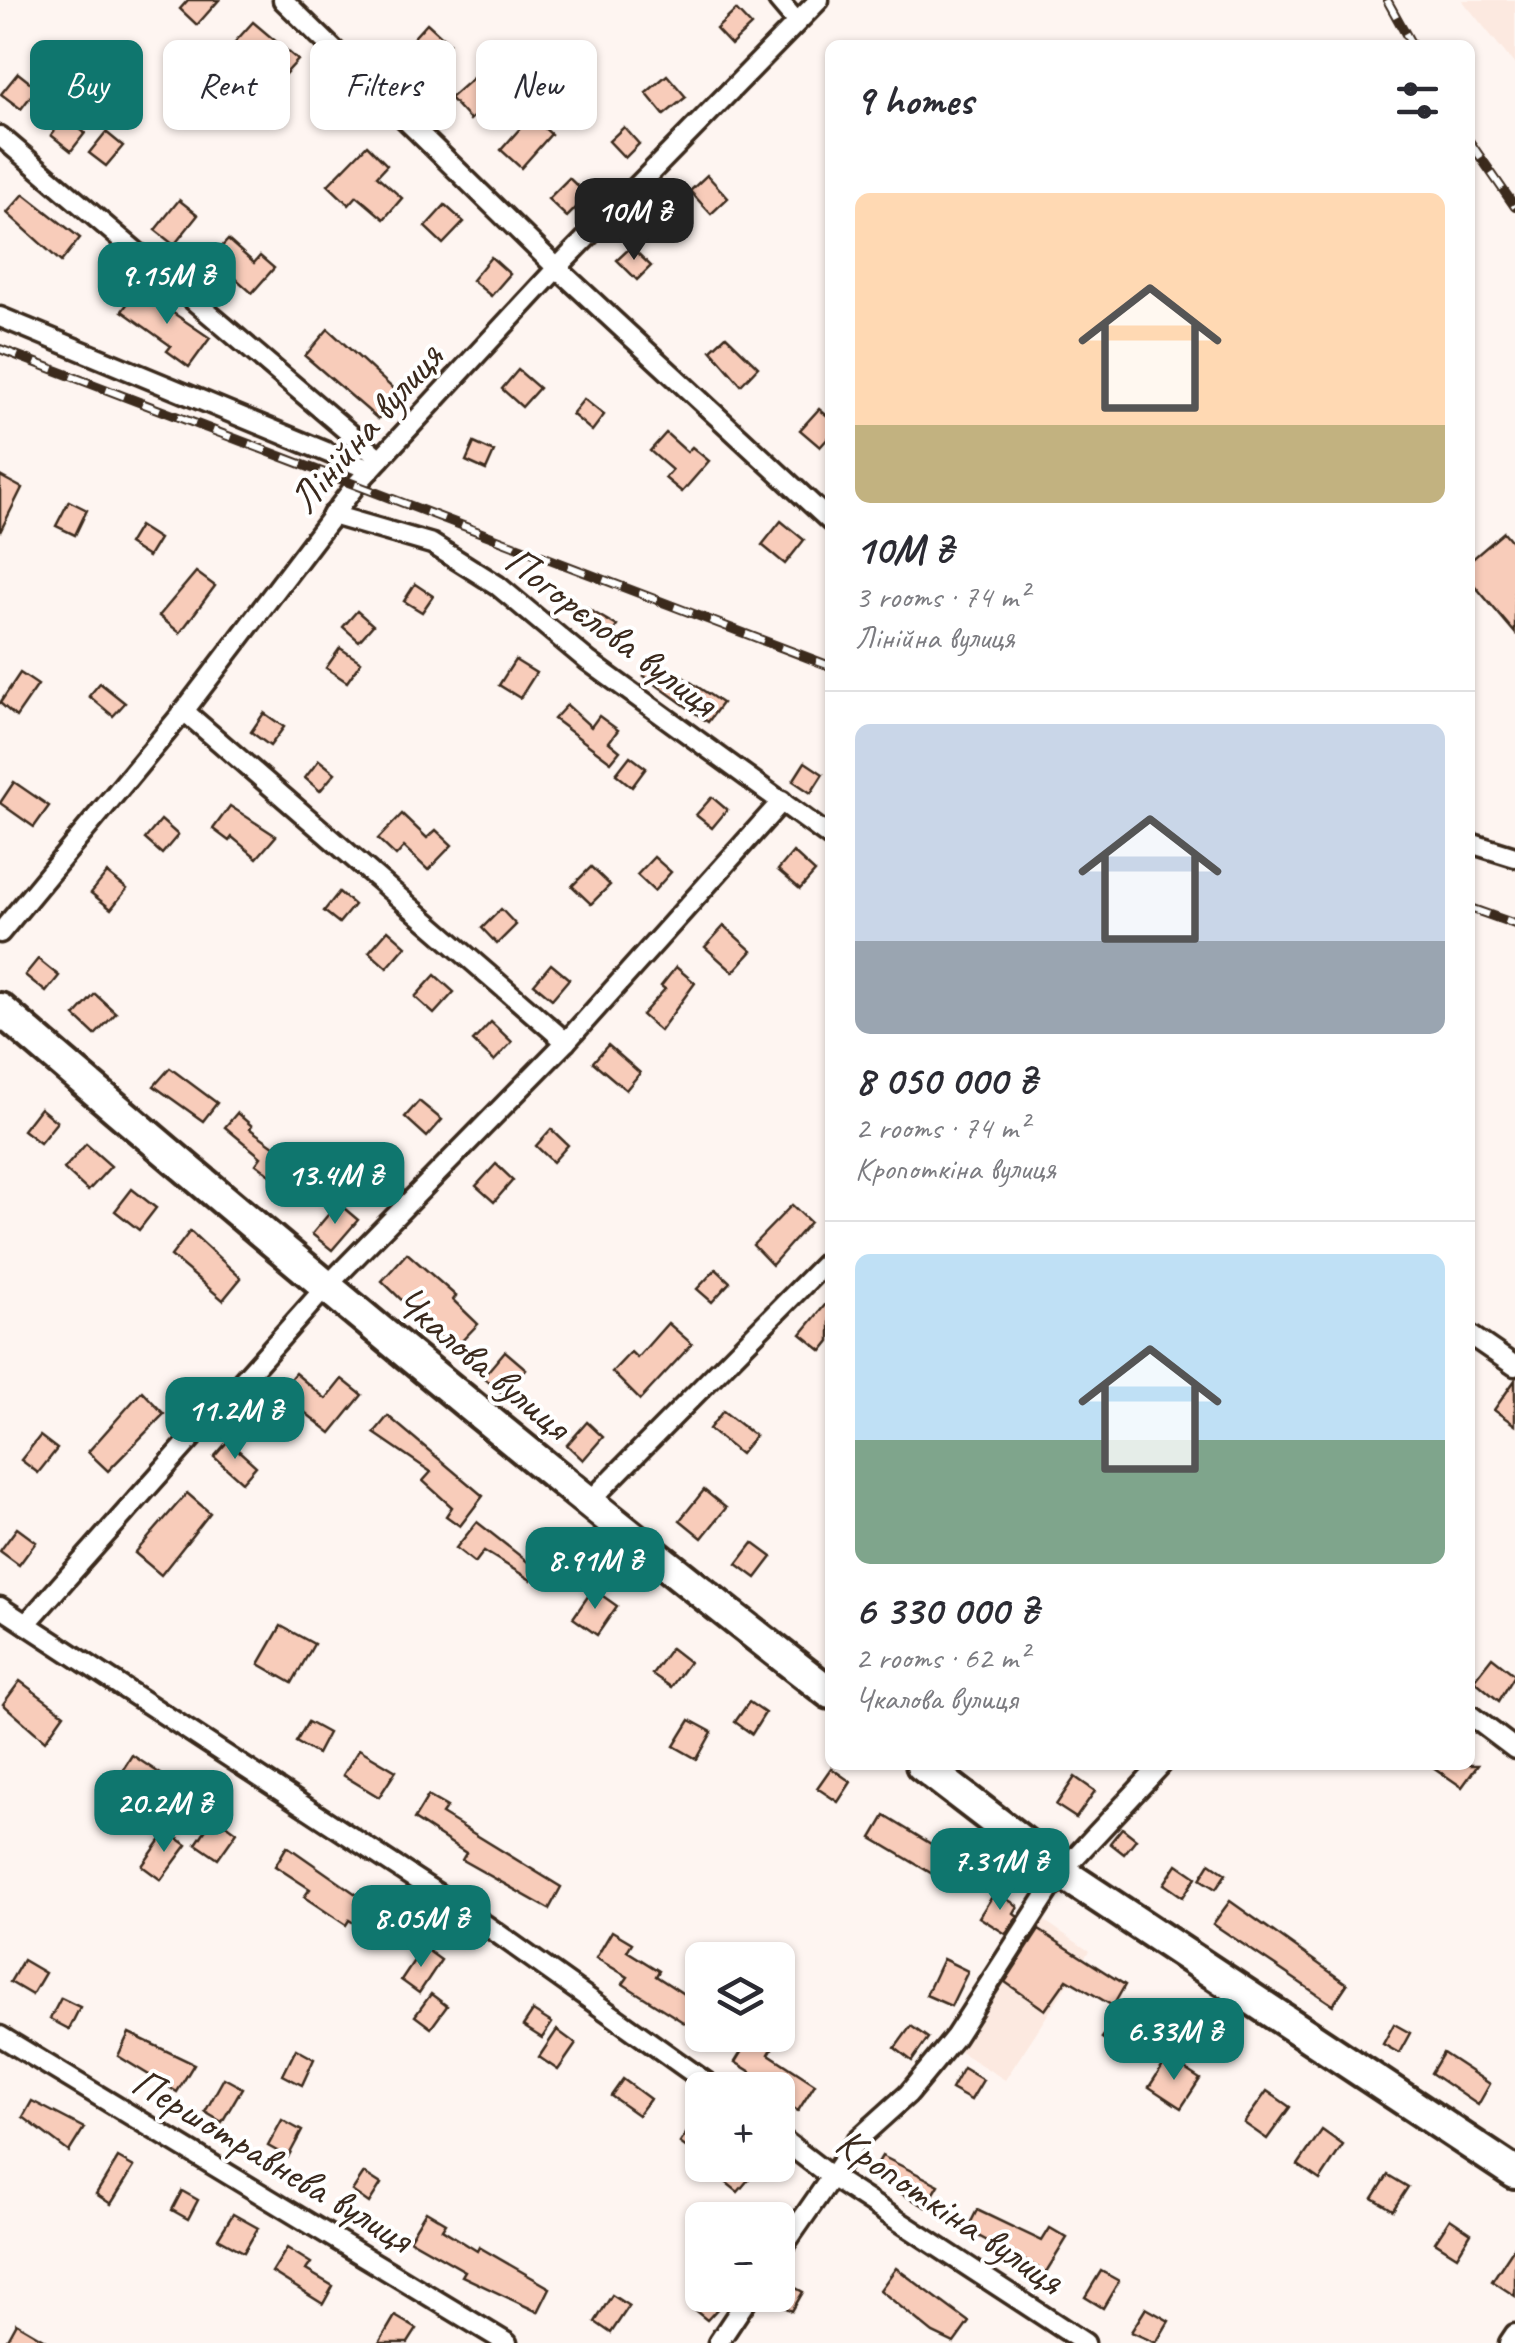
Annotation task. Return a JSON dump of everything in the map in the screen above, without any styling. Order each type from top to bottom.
[{"type":"main road","name":"Чкалова вулиця","points":[[0,1009],[325,1288],[587,1504],[825,1689]]},
{"type":"main road","points":[[928,1770],[1060,1872],[1515,2173]]},
{"type":"street","points":[[283,0],[557,268],[825,515]]},
{"type":"street","points":[[778,0],[796,20]]},
{"type":"street","name":"Лінійна вулиця","points":[[0,933],[184,711],[375,465],[557,268],[819,0]]},
{"type":"street","points":[[0,136],[375,465]]},
{"type":"street","points":[[0,316],[375,465]]},
{"type":"street","name":"Погорєлова вулиця","points":[[332,516],[432,544],[497,585],[588,661],[825,833]]},
{"type":"street","points":[[184,711],[566,1042]]},
{"type":"street","points":[[26,1624],[325,1288],[566,1042],[782,801]]},
{"type":"street","points":[[1475,844],[1515,856]]},
{"type":"street","points":[[587,1504],[825,1263]]},
{"type":"street","points":[[1475,1338],[1515,1366]]},
{"type":"street","points":[[0,1606],[472,1916],[692,2072]]},
{"type":"street","points":[[1475,1720],[1515,1749]]},
{"type":"street","points":[[795,2228],[857,2140],[908,2094],[954,2037],[1060,1872],[1156,1770]]},
{"type":"street","name":"Першотравнева вулиця","points":[[0,2036],[508,2343]]},
{"type":"street","name":"Кропоткіна вулиця","points":[[795,2149],[1085,2343]]},
{"type":"street","points":[[718,2343],[739,2312]]},
{"type":"street","points":[[1510,2343],[1515,2334]]},
{"type":"shaded area","points":[[1462,0],[1515,0],[1515,65]]},
{"type":"shaded area","points":[[1042,1919],[1089,1951],[1005,2080],[959,2051]]},
{"type":"building","points":[[188,0],[219,0],[197,25],[180,9]]},
{"type":"building","points":[[736,10],[751,26],[731,45],[716,29]]},
{"type":"building","points":[[253,22],[274,40],[237,40]]},
{"type":"building","points":[[427,23],[446,40],[412,40]]},
{"type":"building","points":[[18,73],[30,82],[30,97],[21,109],[1,94]]},
{"type":"building","points":[[667,75],[686,97],[664,115],[646,93]]},
{"type":"building","points":[[476,79],[476,114],[470,120],[456,105],[456,93]]},
{"type":"building","points":[[624,127],[639,144],[625,158],[609,141]]},
{"type":"building","points":[[55,130],[85,133],[71,151],[51,135]]},
{"type":"building","points":[[519,130],[547,130],[551,134],[521,168],[501,150]]},
{"type":"building","points":[[106,132],[123,146],[106,166],[89,153]]},
{"type":"building","points":[[367,145],[387,165],[377,176],[402,198],[384,219],[357,196],[349,205],[328,185]]},
{"type":"building","points":[[707,175],[728,198],[711,214],[690,191]]},
{"type":"building","points":[[569,178],[588,196],[567,217],[548,199]]},
{"type":"building","points":[[24,194],[80,238],[61,262],[7,213]]},
{"type":"building","points":[[179,200],[198,215],[174,245],[155,230]]},
{"type":"building","points":[[445,205],[464,222],[443,244],[425,227]]},
{"type":"building","points":[[228,240],[254,263],[260,256],[274,268],[252,293],[233,276],[224,286],[203,267]]},
{"type":"building","points":[[631,247],[651,266],[637,280],[617,260]]},
{"type":"building","points":[[491,257],[510,274],[491,296],[472,280]]},
{"type":"building","points":[[138,289],[210,338],[189,367],[167,351],[171,346],[122,311]]},
{"type":"building","points":[[328,329],[399,394],[378,419],[305,356]]},
{"type":"building","points":[[726,336],[758,367],[741,385],[711,350]]},
{"type":"building","points":[[518,370],[539,388],[522,407],[502,389]]},
{"type":"building","points":[[584,399],[604,415],[592,431],[572,414]]},
{"type":"building","points":[[819,409],[825,414],[825,442],[820,447],[800,430]]},
{"type":"building","points":[[666,433],[687,452],[692,447],[709,461],[682,492],[665,478],[672,470],[650,451]]},
{"type":"building","points":[[474,443],[494,452],[486,470],[466,461]]},
{"type":"building","points":[[0,476],[22,488],[0,532]]},
{"type":"building","points":[[69,501],[87,510],[75,535],[56,526]]},
{"type":"building","points":[[781,521],[804,540],[785,564],[762,545]]},
{"type":"building","points":[[139,526],[159,539],[148,557],[128,544]]},
{"type":"building","points":[[1504,532],[1515,545],[1515,633],[1475,586],[1475,557]]},
{"type":"building","points":[[196,572],[215,586],[180,633],[159,616]]},
{"type":"building","points":[[415,584],[433,596],[422,612],[404,601]]},
{"type":"building","points":[[588,609],[617,626],[606,643],[578,625]]},
{"type":"building","points":[[357,611],[373,625],[359,641],[343,627]]},
{"type":"building","points":[[340,648],[361,662],[347,682],[326,668]]},
{"type":"building","points":[[656,659],[722,703],[708,722],[644,676]]},
{"type":"building","points":[[515,660],[536,673],[520,698],[499,685]]},
{"type":"building","points":[[20,673],[38,685],[16,717],[0,703]]},
{"type":"building","points":[[100,683],[125,703],[113,716],[89,696]]},
{"type":"building","points":[[567,705],[591,727],[599,716],[618,730],[609,742],[620,751],[611,762],[554,719]]},
{"type":"building","points":[[264,713],[284,727],[270,746],[251,732]]},
{"type":"building","points":[[630,756],[646,768],[632,787],[616,774]]},
{"type":"building","points":[[319,760],[335,773],[320,791],[305,778]]},
{"type":"building","points":[[805,762],[823,774],[811,793],[793,781]]},
{"type":"building","points":[[14,782],[49,806],[34,827],[0,803]]},
{"type":"building","points":[[712,797],[727,810],[712,828],[696,815]]},
{"type":"building","points":[[230,806],[276,836],[257,858],[232,837],[229,841],[213,829]]},
{"type":"building","points":[[402,814],[427,838],[436,830],[452,845],[428,870],[404,847],[396,856],[378,839]]},
{"type":"building","points":[[161,820],[178,835],[162,854],[145,839]]},
{"type":"building","points":[[793,852],[815,872],[800,889],[778,870]]},
{"type":"building","points":[[654,857],[671,872],[654,891],[637,875]]},
{"type":"building","points":[[591,867],[610,885],[591,904],[572,886]]},
{"type":"building","points":[[107,873],[127,889],[111,909],[91,893]]},
{"type":"building","points":[[339,892],[354,905],[339,923],[324,911]]},
{"type":"building","points":[[501,909],[516,925],[497,944],[482,928]]},
{"type":"building","points":[[724,926],[752,951],[733,972],[705,947]]},
{"type":"building","points":[[388,930],[406,946],[387,968],[369,952]]},
{"type":"building","points":[[38,959],[59,976],[46,992],[25,975]]},
{"type":"building","points":[[551,964],[569,979],[552,999],[534,984]]},
{"type":"building","points":[[676,967],[695,983],[660,1031],[642,1015],[665,989],[661,986]]},
{"type":"building","points":[[435,975],[454,992],[434,1014],[415,997]]},
{"type":"building","points":[[95,994],[116,1013],[95,1035],[75,1016]]},
{"type":"building","points":[[491,1022],[512,1042],[494,1061],[473,1041]]},
{"type":"building","points":[[608,1045],[640,1073],[626,1090],[593,1062]]},
{"type":"building","points":[[170,1068],[217,1103],[203,1121],[154,1086]]},
{"type":"building","points":[[419,1101],[442,1120],[427,1137],[405,1117]]},
{"type":"building","points":[[40,1108],[57,1122],[40,1143],[23,1130]]},
{"type":"building","points":[[237,1113],[252,1126],[250,1129],[292,1159],[277,1180],[256,1164],[261,1157],[225,1127]]},
{"type":"building","points":[[551,1129],[568,1145],[553,1162],[536,1146]]},
{"type":"building","points":[[86,1144],[111,1166],[88,1191],[64,1169]]},
{"type":"building","points":[[496,1164],[513,1180],[494,1202],[476,1186]]},
{"type":"building","points":[[132,1189],[156,1208],[139,1230],[115,1211]]},
{"type":"building","points":[[338,1203],[358,1220],[332,1250],[312,1234]]},
{"type":"building","points":[[792,1205],[810,1222],[772,1265],[753,1245]]},
{"type":"building","points":[[190,1231],[241,1278],[223,1300],[171,1256]]},
{"type":"building","points":[[407,1253],[456,1296],[453,1300],[478,1324],[453,1350],[382,1281]]},
{"type":"building","points":[[716,1269],[730,1282],[712,1302],[697,1289]]},
{"type":"building","points":[[825,1305],[822,1351],[801,1334]]},
{"type":"building","points":[[668,1323],[692,1344],[640,1400],[612,1372],[631,1352],[637,1358]]},
{"type":"building","points":[[505,1351],[526,1369],[504,1395],[483,1377]]},
{"type":"building","points":[[295,1373],[326,1399],[342,1379],[362,1395],[331,1433],[279,1392]]},
{"type":"building","points":[[1515,1380],[1515,1425],[1494,1410]]},
{"type":"building","points":[[142,1391],[164,1414],[108,1471],[88,1452]]},
{"type":"building","points":[[723,1411],[755,1436],[740,1454],[709,1429]]},
{"type":"building","points":[[388,1416],[483,1496],[460,1526],[446,1516],[452,1507],[423,1481],[431,1472],[374,1433]]},
{"type":"building","points":[[587,1422],[603,1437],[583,1460],[567,1445]]},
{"type":"building","points":[[40,1436],[57,1449],[38,1473],[21,1460]]},
{"type":"building","points":[[228,1441],[256,1466],[242,1482],[214,1457]]},
{"type":"building","points":[[704,1490],[726,1508],[702,1538],[680,1520]]},
{"type":"building","points":[[187,1493],[210,1513],[161,1575],[135,1553]]},
{"type":"building","points":[[477,1522],[538,1570],[531,1580],[484,1551],[475,1563],[456,1548]]},
{"type":"building","points":[[17,1528],[36,1542],[19,1565],[0,1551]]},
{"type":"building","points":[[753,1543],[772,1557],[756,1578],[737,1564]]},
{"type":"building","points":[[593,1589],[617,1606],[597,1635],[573,1618]]},
{"type":"building","points":[[281,1626],[314,1644],[292,1683],[259,1664]]},
{"type":"building","points":[[671,1648],[689,1662],[671,1687],[652,1674]]},
{"type":"building","points":[[1492,1657],[1515,1675],[1499,1701],[1475,1679]]},
{"type":"building","points":[[20,1681],[64,1714],[45,1741],[3,1704]]},
{"type":"building","points":[[749,1702],[765,1713],[752,1734],[735,1722]]},
{"type":"building","points":[[690,1720],[712,1732],[697,1759],[674,1746]]},
{"type":"building","points":[[308,1722],[328,1733],[317,1754],[296,1742]]},
{"type":"building","points":[[359,1749],[396,1771],[379,1797],[343,1775]]},
{"type":"building","points":[[132,1755],[182,1788],[169,1806],[120,1774]]},
{"type":"building","points":[[830,1770],[851,1782],[838,1802],[817,1788]]},
{"type":"building","points":[[1437,1770],[1474,1770],[1462,1787]]},
{"type":"building","points":[[1075,1777],[1095,1791],[1076,1818],[1056,1805]]},
{"type":"building","points":[[428,1796],[447,1807],[442,1814],[561,1887],[549,1909],[462,1860],[466,1853],[414,1819]]},
{"type":"building","points":[[215,1816],[237,1832],[218,1859],[196,1844]]},
{"type":"building","points":[[885,1816],[954,1858],[941,1879],[872,1838]]},
{"type":"building","points":[[1122,1828],[1136,1839],[1124,1854],[1110,1843]]},
{"type":"building","points":[[167,1831],[187,1845],[161,1880],[142,1866]]},
{"type":"building","points":[[287,1846],[389,1917],[376,1937],[349,1920],[346,1925],[304,1897],[310,1889],[275,1866]]},
{"type":"building","points":[[1210,1863],[1226,1874],[1216,1889],[1200,1879]]},
{"type":"building","points":[[1177,1864],[1196,1877],[1183,1897],[1164,1884]]},
{"type":"building","points":[[995,1892],[1018,1906],[1014,1913],[1018,1916],[1006,1934],[979,1917]]},
{"type":"building","points":[[1230,1901],[1347,1984],[1333,2005],[1213,1924]]},
{"type":"building","points":[[1039,1930],[1125,1985],[1113,2006],[1067,1979],[1045,2010],[1005,1982]]},
{"type":"building","points":[[612,1931],[632,1943],[627,1951],[659,1971],[656,1976],[685,1995],[685,2023],[623,1984],[628,1977],[596,1958]]},
{"type":"building","points":[[423,1947],[441,1960],[419,1993],[401,1980]]},
{"type":"building","points":[[943,1959],[968,1971],[951,2006],[926,1995]]},
{"type":"building","points":[[23,1960],[45,1973],[32,1995],[10,1982]]},
{"type":"building","points":[[431,1994],[447,2006],[431,2028],[415,2016]]},
{"type":"building","points":[[61,1998],[80,2007],[69,2029],[50,2019]]},
{"type":"building","points":[[533,2011],[552,2023],[542,2038],[523,2026]]},
{"type":"building","points":[[1117,2017],[1133,2028],[1118,2050],[1102,2038]]},
{"type":"building","points":[[1394,2024],[1410,2033],[1399,2053],[1383,2044]]},
{"type":"building","points":[[911,2026],[928,2038],[912,2061],[895,2048]]},
{"type":"building","points":[[557,2030],[576,2044],[558,2070],[539,2057]]},
{"type":"building","points":[[129,2033],[194,2064],[177,2092],[118,2056]]},
{"type":"building","points":[[296,2049],[314,2059],[302,2085],[283,2075]]},
{"type":"building","points":[[741,2052],[770,2052],[815,2084],[798,2111],[795,2072],[751,2072],[735,2062]]},
{"type":"building","points":[[1443,2053],[1490,2084],[1478,2105],[1431,2073]]},
{"type":"building","points":[[1168,2058],[1200,2079],[1181,2108],[1149,2087]]},
{"type":"building","points":[[963,2068],[983,2080],[971,2100],[951,2089]]},
{"type":"building","points":[[224,2078],[242,2088],[222,2122],[205,2112]]},
{"type":"building","points":[[623,2079],[650,2099],[638,2115],[611,2096]]},
{"type":"building","points":[[1267,2091],[1290,2107],[1267,2139],[1244,2123]]},
{"type":"building","points":[[32,2101],[84,2128],[69,2152],[23,2117]]},
{"type":"building","points":[[282,2120],[302,2131],[288,2157],[268,2146]]},
{"type":"building","points":[[1322,2130],[1343,2145],[1320,2180],[1298,2165]]},
{"type":"building","points":[[882,2156],[939,2185],[926,2207],[870,2176]]},
{"type":"building","points":[[118,2158],[134,2167],[111,2204],[96,2194]]},
{"type":"building","points":[[364,2173],[381,2184],[369,2203],[352,2191]]},
{"type":"building","points":[[1388,2175],[1408,2187],[1393,2210],[1373,2198]]},
{"type":"building","points":[[726,2182],[746,2182],[738,2192]]},
{"type":"building","points":[[182,2191],[198,2200],[188,2219],[172,2210]]},
{"type":"building","points":[[977,2210],[1042,2241],[1050,2228],[1067,2238],[1046,2272],[967,2230]]},
{"type":"building","points":[[426,2211],[446,2223],[442,2229],[477,2251],[479,2247],[550,2288],[538,2312],[462,2276],[465,2271],[409,2239]]},
{"type":"building","points":[[233,2214],[258,2228],[244,2252],[218,2238]]},
{"type":"building","points":[[1450,2219],[1471,2233],[1457,2256],[1435,2242]]},
{"type":"building","points":[[1515,2246],[1515,2296],[1492,2281]]},
{"type":"building","points":[[287,2248],[311,2263],[306,2270],[333,2286],[323,2304],[272,2272]]},
{"type":"building","points":[[896,2268],[969,2322],[954,2343],[933,2333],[880,2290]]},
{"type":"building","points":[[1101,2271],[1119,2281],[1103,2308],[1085,2297]]},
{"type":"building","points":[[795,2288],[803,2292],[795,2306]]},
{"type":"building","points":[[612,2295],[629,2306],[611,2333],[595,2322]]},
{"type":"building","points":[[1146,2308],[1169,2321],[1156,2343],[1131,2332]]},
{"type":"building","points":[[697,2312],[714,2312],[707,2320]]},
{"type":"building","points":[[395,2316],[417,2329],[408,2343],[379,2343]]},
{"type":"building","points":[[16,2323],[50,2343],[5,2343]]},
{"type":"railway","points":[[1387,0],[1409,40]]},
{"type":"railway","points":[[1475,149],[1515,207]]},
{"type":"railway","points":[[0,349],[825,664]]},
{"type":"railway","points":[[1475,910],[1515,924]]}]
